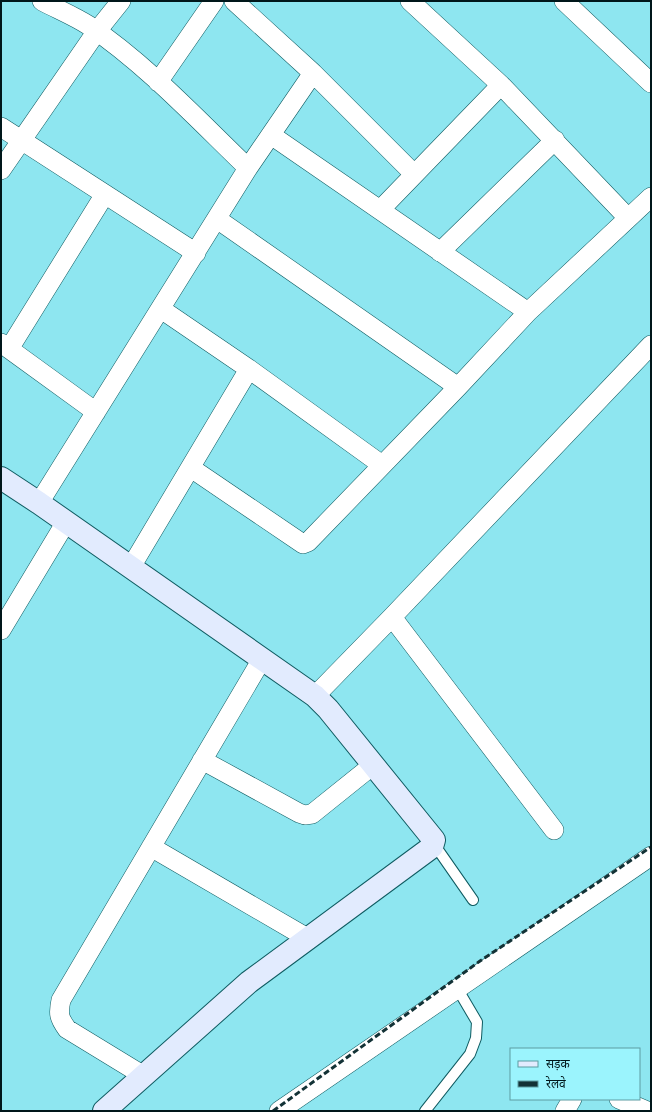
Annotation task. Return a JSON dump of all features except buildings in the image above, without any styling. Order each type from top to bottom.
[{"type":"street","points":[[42,1],[86,24],[124,52],[158,82],[248,168]]},
{"type":"street","points":[[1,170],[97,32],[121,1]]},
{"type":"street","points":[[158,82],[214,1]]},
{"type":"street","points":[[234,1],[313,73],[414,174]]},
{"type":"street","points":[[571,3],[651,82]]},
{"type":"street","points":[[420,4],[555,140],[628,218]]},
{"type":"street","points":[[39,503],[248,168],[313,73]]},
{"type":"street","points":[[380,210],[501,85]]},
{"type":"street","points":[[1,127],[196,253]]},
{"type":"street","points":[[270,135],[528,312]]},
{"type":"street","points":[[440,252],[555,140]]},
{"type":"street","points":[[96,412],[5,346],[105,194]]},
{"type":"street","points":[[191,468],[305,544],[313,539],[528,312],[651,197]]},
{"type":"street","points":[[217,219],[458,387]]},
{"type":"street","points":[[161,309],[249,369],[382,465]]},
{"type":"street","points":[[314,696],[392,617],[651,345]]},
{"type":"street","points":[[131,567],[249,369]]},
{"type":"street","points":[[1,478],[131,567],[314,696],[328,709],[434,840],[432,847],[249,982],[104,1111]]},
{"type":"street","points":[[3,623],[66,522]]},
{"type":"street","points":[[392,617],[554,830]]},
{"type":"street","points":[[144,1076],[67,1029],[60,1020],[59,1011],[61,1000],[262,659]]},
{"type":"street","points":[[202,760],[305,815],[312,814],[373,765]]},
{"type":"street","points":[[151,847],[308,939]]},
{"type":"street","points":[[279,1111],[651,856]]},
{"type":"street","points":[[566,1111],[572,1100]]},
{"type":"street","points":[[621,1100],[647,1111]]},
{"type":"lane","points":[[434,844],[473,900]]},
{"type":"lane","points":[[425,1111],[470,1054],[476,1038],[477,1022],[457,988]]},
{"type":"railway","points":[[273,1111],[480,961],[651,847]]}]
